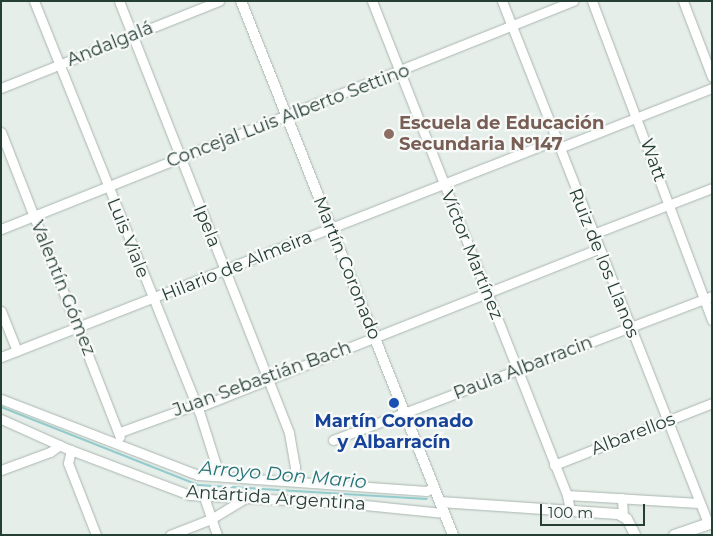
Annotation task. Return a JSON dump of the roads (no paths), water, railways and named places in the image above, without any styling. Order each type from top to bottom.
[{"type":"main road","points":[[682,534],[707,526]]},
{"type":"street","name":"Luis Viale","points":[[34,1],[152,299],[197,406],[216,465],[216,476]]},
{"type":"street","name":"Ipela","points":[[119,1],[291,439],[294,481]]},
{"type":"street","name":"Andalgalá","points":[[1,88],[219,1]]},
{"type":"street","name":"Martín Coronado","points":[[241,1],[453,535]]},
{"type":"street","name":"Víctor Martínez","points":[[372,1],[567,495],[570,510]]},
{"type":"street","name":"Ruiz de los Llanos","points":[[502,1],[707,526]]},
{"type":"street","name":"Concejal Luis Alberto Settino","points":[[1,229],[400,73],[573,1]]},
{"type":"street","name":"Watt","points":[[592,1],[669,204],[708,298],[712,320]]},
{"type":"street","points":[[683,1],[712,77]]},
{"type":"street","name":"Hilario de Almeira","points":[[1,357],[444,184],[637,117],[712,88]]},
{"type":"street","name":"Valentín Gómez","points":[[1,132],[120,432]]},
{"type":"street","points":[[592,234],[712,188]]},
{"type":"street","name":"Juan Sebastián Bach","points":[[120,432],[197,406],[599,249]]},
{"type":"street","name":"Paula Albarracin","points":[[333,440],[404,415],[708,298]]},
{"type":"street","points":[[1,311],[17,351]]},
{"type":"street","name":"Antártida Argentina","points":[[1,399],[182,471],[216,476],[426,491],[434,488]]},
{"type":"street","name":"Albarellos","points":[[554,465],[712,403]]},
{"type":"street","name":"Antártida Argentina","points":[[1,419],[71,450],[181,493],[204,497],[247,497],[444,513]]},
{"type":"street","points":[[118,444],[120,432]]},
{"type":"street","points":[[1,470],[50,452],[60,444]]},
{"type":"street","points":[[71,450],[68,463],[96,535]]},
{"type":"street","points":[[567,495],[699,503]]},
{"type":"street","points":[[204,497],[217,535]]},
{"type":"street","points":[[170,535],[212,519],[247,497]]},
{"type":"street","points":[[622,498],[623,516],[635,535]]},
{"type":"street","points":[[440,502],[570,510],[623,516]]},
{"type":"waterway","name":"Arroyo Don Mario","points":[[1,407],[198,485],[427,499]]},
{"type":"place","name":"Escuela de Educación Secundaria Nº147","points":[[389,134]]},
{"type":"place","name":"Martín Coronado y Albarracín","points":[[394,403]]}]
